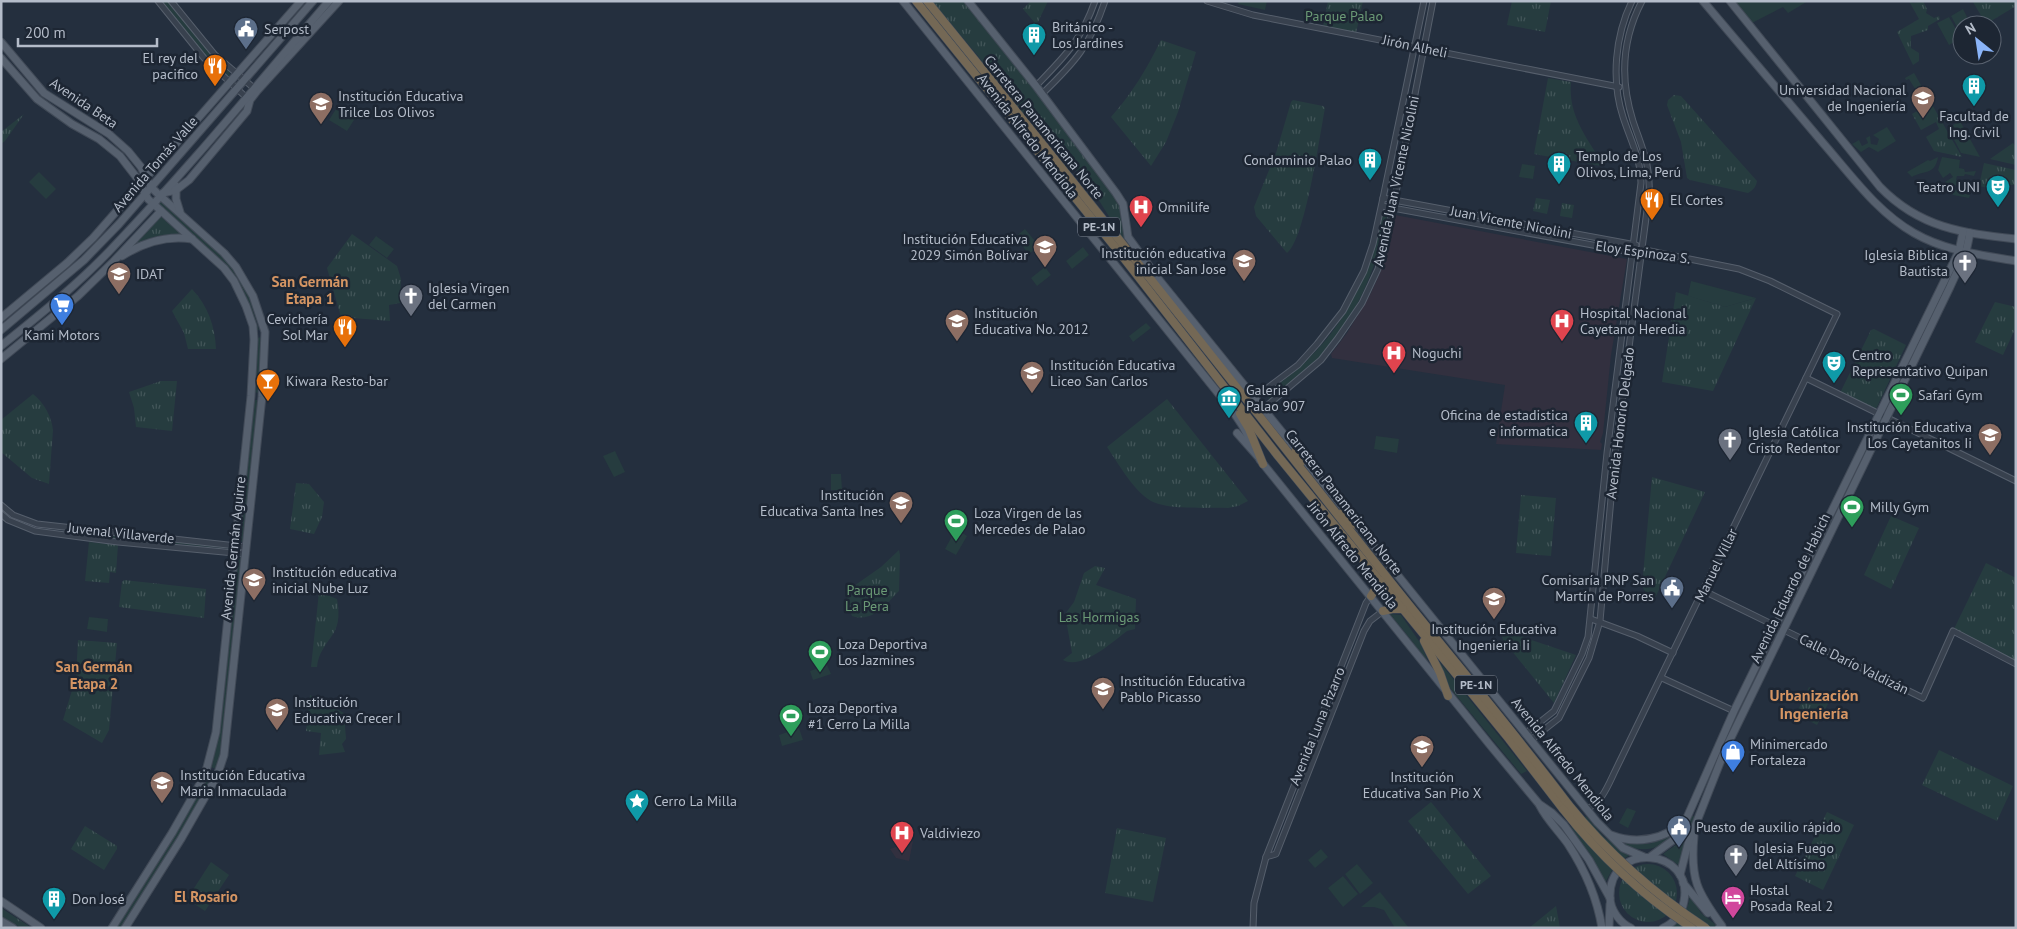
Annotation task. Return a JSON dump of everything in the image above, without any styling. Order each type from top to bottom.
[{"type":"highway","name":"Carretera Panamericana Norte","points":[[916,1],[1119,252],[1224,387],[1418,628],[1565,806],[1632,871],[1706,928]]},
{"type":"highway","name":"Carretera Panamericana Norte","points":[[927,1],[1514,733],[1581,832],[1615,866],[1664,908],[1692,928]]},
{"type":"highway","points":[[1224,387],[1249,429],[1262,462]]},
{"type":"highway","points":[[1241,394],[1254,398]]},
{"type":"highway","points":[[1296,448],[1296,454],[1309,472],[1310,481]]},
{"type":"highway","points":[[1327,501],[1336,506],[1348,520],[1358,526]]},
{"type":"highway","points":[[1371,596],[1381,581]]},
{"type":"highway","points":[[1383,611],[1392,608],[1403,609]]},
{"type":"highway","points":[[1418,628],[1440,673],[1448,696]]},
{"type":"main road","name":"Avenida Tomás Valle","points":[[1,318],[81,249],[147,178],[301,1]]},
{"type":"main road","name":"Avenida Tomás Valle","points":[[1,330],[84,260],[119,224],[313,1]]},
{"type":"main road","name":"Avenida Tomás Valle","points":[[1,346],[89,271],[118,242],[216,132],[339,1]]},
{"type":"main road","name":"Avenida Alfredo Mendiola","points":[[903,1],[1244,427]]},
{"type":"main road","points":[[968,1],[1036,86],[1116,193],[1122,204],[1128,237],[1132,245],[1254,398]]},
{"type":"main road","points":[[1703,1],[1857,182],[1885,212],[1915,234],[1962,252],[2016,261]]},
{"type":"main road","points":[[1730,1],[1889,195],[1901,206],[1945,228],[1967,233],[2016,239]]},
{"type":"main road","name":"Avenida Tomás Valle","points":[[256,90],[327,2]]},
{"type":"main road","name":"Avenida Beta","points":[[1,42],[44,93],[115,139],[135,159],[151,186]]},
{"type":"main road","name":"Avenida Beta","points":[[1,58],[37,99],[66,120],[99,139],[120,156],[141,184],[145,194]]},
{"type":"main road","name":"Avenida Tomás Valle","points":[[161,194],[176,190],[189,180],[247,112],[248,99]]},
{"type":"main road","points":[[216,132],[224,138]]},
{"type":"main road","points":[[179,175],[176,190],[177,203],[181,215]]},
{"type":"main road","name":"Avenida Germán Aguirre","points":[[124,928],[176,847],[217,776],[224,754],[262,398],[265,332],[253,296],[236,267],[224,253],[151,186]]},
{"type":"main road","name":"Avenida Germán Aguirre","points":[[112,928],[172,833],[207,771],[216,732],[251,396],[253,334],[246,306],[234,281],[216,260],[152,204],[145,194]]},
{"type":"main road","points":[[2,358],[78,296],[113,262],[160,210]]},
{"type":"main road","name":"Avenida Eduardo de Habich","points":[[1663,928],[1676,918],[1683,907],[1685,895],[1682,879],[1688,844],[1725,750],[1888,418],[1962,252],[1967,233]]},
{"type":"main road","points":[[113,262],[143,244],[160,239],[193,239]]},
{"type":"main road","name":"Avenida Eduardo de Habich","points":[[1609,928],[1613,881],[1622,866],[1632,860],[1647,857],[1676,838],[1685,822],[1734,711],[1962,252]]},
{"type":"main road","points":[[253,334],[265,332]]},
{"type":"main road","name":"Jirón Alfredo Mendiola","points":[[1254,398],[1358,526]]},
{"type":"main road","name":"Jirón Alfredo Mendiola","points":[[1244,427],[1262,462],[1383,611],[1448,696]]},
{"type":"main road","points":[[1237,433],[1262,462]]},
{"type":"main road","name":"Avenida Alfredo Mendiola","points":[[1358,526],[1607,833],[1623,848],[1647,857],[1662,860],[1672,866],[1682,879]]},
{"type":"main road","points":[[1448,696],[1538,804],[1584,869],[1598,906],[1602,928]]},
{"type":"main road","points":[[207,771],[217,776]]},
{"type":"main road","points":[[1538,804],[1552,813],[1564,826],[1589,860],[1618,919],[1631,928]]},
{"type":"main road","points":[[1564,826],[1578,821],[1586,809]]},
{"type":"main road","points":[[1691,809],[1694,815],[1701,813]]},
{"type":"main road","points":[[1607,833],[1622,839],[1656,839],[1685,822]]},
{"type":"main road","points":[[1695,827],[1692,856],[1694,876],[1700,893],[1722,927]]},
{"type":"main road","points":[[1682,879],[1700,905],[1722,927]]},
{"type":"main road","points":[[1,901],[41,928]]},
{"type":"main road","points":[[1,921],[13,928]]},
{"type":"street","points":[[158,1],[198,51],[229,83],[248,99]]},
{"type":"street","points":[[171,1],[210,50],[256,90]]},
{"type":"street","points":[[1036,86],[1076,43],[1085,27],[1094,1]]},
{"type":"street","points":[[1042,94],[1082,51],[1091,38],[1105,1]]},
{"type":"street","name":"Jirón Alheli","points":[[1207,1],[1253,16],[1625,88]]},
{"type":"street","name":"Avenida Juan Vicente Nicolini","points":[[1383,198],[1424,1]]},
{"type":"street","name":"Avenida Juan Vicente Nicolini","points":[[1263,408],[1321,360],[1362,303],[1378,269],[1393,208],[1433,1]]},
{"type":"street","name":"Avenida Honorio Delgado","points":[[1525,734],[1554,711],[1582,654],[1588,637],[1591,618],[1607,453],[1641,182],[1640,170],[1620,108],[1616,86],[1619,40],[1624,20],[1632,1]]},
{"type":"street","name":"Avenida Honorio Delgado","points":[[1530,740],[1559,718],[1589,658],[1600,621],[1614,454],[1649,195],[1649,169],[1630,112],[1625,88],[1624,70],[1626,44],[1633,20],[1642,1]]},
{"type":"street","points":[[1382,206],[1383,198]]},
{"type":"street","name":"Juan Vicente Nicolini","points":[[1383,198],[1634,244],[1643,250]]},
{"type":"street","name":"Avenida Juan Vicente Nicolini","points":[[1254,398],[1298,365],[1343,310],[1364,270],[1373,244],[1382,206]]},
{"type":"street","name":"Eloy Espinoza S.","points":[[1382,206],[1632,253],[1643,250],[1740,269],[1837,314]]},
{"type":"street","points":[[1479,224],[1481,216]]},
{"type":"street","name":"Manuel Villar","points":[[1586,809],[1591,808],[1600,799],[1616,769],[1662,678],[1837,314]]},
{"type":"street","points":[[1806,378],[2016,481]]},
{"type":"street","points":[[1263,393],[1270,403]]},
{"type":"street","name":"Juvenal Villaverde","points":[[1,505],[13,515],[37,524],[235,550]]},
{"type":"street","name":"Juvenal Villaverde","points":[[1,514],[8,520],[35,531],[118,542],[245,550]]},
{"type":"street","name":"Calle Darío Valdizán","points":[[1704,591],[1923,698],[1953,631],[2016,664]]},
{"type":"street","name":"Avenida Luna Pizarro","points":[[1254,928],[1254,903],[1266,857],[1366,603],[1371,596]]},
{"type":"street","name":"Avenida Luna Pizarro","points":[[1266,857],[1276,854],[1364,631],[1370,622],[1383,611]]},
{"type":"street","points":[[1591,618],[1673,654]]},
{"type":"street","points":[[1662,678],[1734,711]]},
{"type":"shaded area","points":[[1395,215],[1627,259],[1611,355],[1603,433],[1600,442],[1602,444],[1601,450],[1496,444],[1505,385],[1332,358],[1331,354],[1347,333],[1371,293],[1385,261]]},
{"type":"shaded area","name":"Valdiviezo","points":[[913,841],[909,861],[896,858],[890,849]]},
{"type":"green space","points":[[160,1],[168,1],[206,48],[229,71],[230,76],[223,73],[204,56]]},
{"type":"green space","points":[[932,1],[965,1],[1117,199],[1120,206],[1125,242],[1095,194],[1064,155],[1015,105],[978,56]]},
{"type":"green space","points":[[1031,1],[1048,1],[1038,22],[1035,23],[1023,9]]},
{"type":"green space","points":[[1239,1],[1267,1],[1265,10],[1238,4]]},
{"type":"green space","name":"Parque Palao","points":[[1328,1],[1363,1],[1356,33],[1323,27]]},
{"type":"green space","points":[[1512,1],[1551,1],[1545,32],[1507,25]]},
{"type":"green space","points":[[1734,1],[1808,1],[1788,13],[1783,7],[1752,23]]},
{"type":"green space","points":[[1909,1],[1913,3],[1923,1],[1927,9],[1926,13],[1934,18],[1939,16],[1940,19],[1928,26],[1928,30],[1911,36],[1911,48],[1919,53],[1919,61],[1913,65],[1897,32],[1919,19]]},
{"type":"green space","points":[[2016,1],[2016,6],[2001,15],[1981,15],[1973,2]]},
{"type":"green space","points":[[1963,9],[1966,15],[1953,15]]},
{"type":"green space","points":[[1949,17],[1952,22],[1952,43],[1949,45],[1937,23]]},
{"type":"green space","points":[[1161,40],[1196,52],[1178,112],[1166,142],[1151,166],[1111,117],[1139,80]]},
{"type":"green space","points":[[1914,73],[1962,157],[1934,151],[1926,137],[1939,129],[1936,122],[1921,130],[1912,114],[1919,110],[1913,99],[1919,95],[1909,79],[1906,80],[1905,78]]},
{"type":"green space","points":[[1548,78],[1571,82],[1572,105],[1575,115],[1602,163],[1601,166],[1534,154]]},
{"type":"green space","points":[[1674,95],[1681,96],[1757,181],[1751,191],[1748,193],[1687,178],[1681,142],[1667,105],[1668,100]]},
{"type":"green space","points":[[1293,100],[1325,108],[1306,208],[1294,244],[1287,253],[1256,216],[1254,207],[1276,153]]},
{"type":"green space","points":[[336,109],[354,120],[347,131],[329,120]]},
{"type":"green space","points":[[24,114],[5,141],[1,144],[1,132]]},
{"type":"green space","points":[[1960,121],[1980,157],[1961,153],[1948,128]]},
{"type":"green space","points":[[1887,127],[1896,141],[1878,152],[1869,147],[1861,152],[1852,144],[1859,140],[1862,146],[1868,143],[1866,138],[1870,136],[1871,144],[1877,145],[1879,139],[1873,135]]},
{"type":"green space","points":[[2013,143],[2016,147],[2016,165],[1990,159]]},
{"type":"green space","points":[[1938,157],[1934,167],[1928,172],[1912,177],[1907,172],[1928,160],[1930,161]]},
{"type":"green space","points":[[1942,157],[1960,160],[1959,168],[1964,169],[1965,172],[1976,171],[1974,176],[1965,174],[1964,176],[1957,176],[1956,180],[1974,184],[1972,187],[1963,183],[1962,186],[1954,185],[1954,189],[1970,195],[1969,198],[1953,195],[1945,182],[1953,177],[1950,173],[1943,178],[1938,170]]},
{"type":"green space","points":[[1984,163],[2016,170],[2016,185],[2008,185],[2007,192],[1979,186]]},
{"type":"green space","points":[[1522,164],[1535,166],[1533,179],[1519,177]]},
{"type":"green space","points":[[39,172],[56,189],[46,199],[29,182]]},
{"type":"green space","points":[[1536,198],[1550,200],[1547,214],[1533,211]]},
{"type":"green space","points":[[158,201],[162,202],[232,265],[248,293],[259,330],[256,329],[228,268],[158,206]]},
{"type":"green space","points":[[1562,203],[1574,205],[1572,218],[1560,216]]},
{"type":"green space","points":[[1383,214],[1388,215],[1377,255],[1353,311],[1342,329],[1316,361],[1270,400],[1266,395],[1310,357],[1337,326],[1348,309],[1372,254]]},
{"type":"green space","points":[[159,216],[184,235],[130,248]]},
{"type":"green space","points":[[1025,229],[1039,246],[1029,254],[1015,237]]},
{"type":"green space","points":[[352,234],[397,266],[401,279],[400,303],[389,305],[390,321],[341,317],[327,268]]},
{"type":"green space","points":[[376,236],[394,249],[387,258],[369,245]]},
{"type":"green space","points":[[1083,247],[1089,255],[1072,269],[1066,261]]},
{"type":"green space","points":[[1045,267],[1051,275],[1037,286],[1031,278]]},
{"type":"green space","points":[[1691,281],[1756,298],[1725,307],[1688,296]]},
{"type":"green space","points":[[192,289],[210,317],[216,349],[188,349],[184,333],[172,311]]},
{"type":"green space","points":[[1676,292],[1725,307],[1756,298],[1713,391],[1662,382]]},
{"type":"green space","points":[[1995,302],[2016,307],[2016,327],[2003,355],[1975,342]]},
{"type":"green space","points":[[1146,323],[1151,328],[1133,342],[1129,336]]},
{"type":"green space","points":[[1874,329],[1906,345],[1876,409],[1842,394],[1841,391],[1871,330]]},
{"type":"green space","points":[[262,337],[259,393],[253,392],[257,338]]},
{"type":"green space","points":[[161,381],[177,381],[172,431],[136,427],[134,408],[129,392]]},
{"type":"green space","points":[[33,394],[40,401],[51,419],[53,430],[49,484],[32,478],[1,452],[1,420]]},
{"type":"green space","points":[[1167,399],[1248,501],[1228,508],[1175,507],[1155,503],[1142,494],[1131,482],[1107,447]]},
{"type":"green space","points":[[254,400],[258,400],[244,541],[240,542],[239,541]]},
{"type":"green space","points":[[1376,436],[1399,439],[1397,453],[1374,449]]},
{"type":"green space","points":[[615,451],[625,472],[614,477],[603,456]]},
{"type":"green space","points":[[831,474],[841,474],[842,490],[831,490]]},
{"type":"green space","points":[[1652,477],[1705,492],[1655,598],[1652,599],[1642,586]]},
{"type":"green space","points":[[296,483],[309,484],[324,502],[322,517],[314,534],[290,529]]},
{"type":"green space","points":[[1521,495],[1556,498],[1551,556],[1516,553]]},
{"type":"green space","points":[[1891,516],[1919,528],[1891,589],[1864,575]]},
{"type":"green space","name":"Loza Virgen de las Mercedes de Palao","points":[[956,529],[967,536],[956,555],[945,549]]},
{"type":"green space","points":[[90,533],[233,546],[233,549],[90,536]]},
{"type":"green space","points":[[89,542],[118,545],[116,573],[110,572],[109,583],[85,581]]},
{"type":"green space","name":"Parque La Pera","points":[[899,550],[899,591],[873,615],[866,617],[852,616],[846,600],[851,588],[881,567]]},
{"type":"green space","points":[[237,557],[242,558],[221,752],[216,769],[211,767],[217,741]]},
{"type":"green space","points":[[1986,563],[2016,578],[2016,664],[1953,631]]},
{"type":"green space","name":"Las Hormigas","points":[[1095,566],[1105,568],[1096,585],[1136,599],[1135,629],[1127,631],[1105,648],[1087,658],[1071,662],[1063,660],[1072,653],[1065,614],[1074,602],[1084,573]]},
{"type":"green space","points":[[124,580],[206,589],[204,618],[119,607],[122,582]]},
{"type":"green space","points":[[319,592],[337,599],[338,617],[337,626],[321,653],[317,667],[311,667]]},
{"type":"green space","points":[[1390,614],[1401,615],[1421,644],[1432,671],[1412,641]]},
{"type":"green space","points":[[89,617],[108,619],[107,632],[87,629]]},
{"type":"green space","points":[[1511,633],[1576,655],[1554,703],[1503,640],[1501,634]]},
{"type":"green space","points":[[78,640],[117,643],[109,730],[102,743],[63,720],[76,677]]},
{"type":"green space","points":[[1434,655],[1527,771],[1521,774],[1450,688]]},
{"type":"green space","name":"Loza Deportiva Los Jazmines","points":[[827,665],[831,674],[813,680],[810,671]]},
{"type":"green space","points":[[1809,687],[1831,698],[1817,725],[1796,714]]},
{"type":"green space","points":[[310,695],[344,713],[346,739],[342,744],[345,752],[319,755],[321,733],[306,731]]},
{"type":"green space","name":"Loza Deportiva #1 Cerro La Milla","points":[[799,728],[803,740],[782,746],[779,735]]},
{"type":"green space","points":[[1939,750],[2013,786],[1997,821],[1922,785]]},
{"type":"green space","points":[[209,776],[212,780],[206,792],[122,928],[115,928]]},
{"type":"green space","points":[[1431,802],[1491,876],[1468,894],[1408,821]]},
{"type":"green space","points":[[1627,808],[1636,811],[1628,828],[1619,823]]},
{"type":"green space","points":[[1827,812],[1854,825],[1823,890],[1795,876]]},
{"type":"green space","points":[[1586,816],[1604,837],[1630,855],[1614,868],[1604,886],[1568,828],[1578,824]]},
{"type":"green space","points":[[1691,816],[1696,816],[1683,848],[1680,866],[1663,854],[1676,845]]},
{"type":"green space","points":[[85,826],[117,846],[104,870],[71,849]]},
{"type":"green space","points":[[1117,828],[1166,838],[1153,902],[1105,893]]},
{"type":"green space","points":[[1673,833],[1662,844],[1648,849],[1632,848],[1618,841],[1649,844]]},
{"type":"green space","points":[[1321,849],[1328,857],[1315,868],[1308,860]]},
{"type":"green space","points":[[211,862],[229,875],[205,911],[187,899]]},
{"type":"green space","points":[[1357,864],[1373,883],[1360,894],[1345,874]]},
{"type":"green space","points":[[1642,864],[1654,864],[1669,872],[1677,887],[1677,899],[1669,914],[1654,922],[1642,922],[1627,914],[1619,899],[1619,887],[1627,872]]},
{"type":"green space","points":[[1343,876],[1358,894],[1343,907],[1328,888]]},
{"type":"green space","points":[[1380,892],[1409,928],[1395,928],[1384,910],[1374,907],[1361,907]]},
{"type":"green space","points":[[1690,895],[1701,913],[1716,925],[1713,928],[1672,928],[1684,913]]},
{"type":"green space","points":[[1556,906],[1560,928],[1529,928]]},
{"type":"green space","points":[[1,908],[32,928],[21,928],[1,916]]},
{"type":"place","name":"Serpost","points":[[246,50]]},
{"type":"place","name":"Británico - Los Jardines","points":[[1034,56]]},
{"type":"place","name":"El rey del pacifico","points":[[215,87]]},
{"type":"place","name":"Facultad de Ing. Civil","points":[[1974,107]]},
{"type":"place","name":"Universidad Nacional de Ingeniería","points":[[1923,119]]},
{"type":"place","name":"Institución Educativa Trilce Los Olivos","points":[[321,125]]},
{"type":"place","name":"Condominio Palao","points":[[1370,181]]},
{"type":"place","name":"Templo de Los Olivos, Lima, Perú","points":[[1559,185]]},
{"type":"place","name":"Teatro UNI","points":[[1998,208]]},
{"type":"place","name":"El Cortes","points":[[1652,221]]},
{"type":"place","name":"Omnilife","points":[[1141,228]]},
{"type":"place","name":"Institución Educativa 2029 Simón Bolívar","points":[[1045,268]]},
{"type":"place","name":"Institución educativa inicial San Jose","points":[[1244,282]]},
{"type":"place","name":"Iglesia Biblica Bautista","points":[[1965,284]]},
{"type":"place","name":"IDAT","points":[[119,295]]},
{"type":"place","name":"Iglesia Virgen del Carmen","points":[[411,317]]},
{"type":"place","name":"Kami Motors","points":[[62,326]]},
{"type":"place","name":"Institución Educativa No. 2012","points":[[957,342]]},
{"type":"place","name":"Hospital Nacional Cayetano Heredia","points":[[1562,342]]},
{"type":"place","name":"Cevichería Sol Mar","points":[[345,348]]},
{"type":"place","name":"Noguchi","points":[[1394,374]]},
{"type":"place","name":"Centro Representativo Quipan","points":[[1834,384]]},
{"type":"place","name":"Institución Educativa Liceo San Carlos","points":[[1032,394]]},
{"type":"place","name":"Kiwara Resto-bar","points":[[268,402]]},
{"type":"place","name":"Safari Gym","points":[[1901,416]]},
{"type":"place","name":"Galeria Palao 907","points":[[1229,419]]},
{"type":"place","name":"Oficina de estadistica e informatica","points":[[1586,444]]},
{"type":"place","name":"Institución Educativa Los Cayetanitos Ii","points":[[1990,456]]},
{"type":"place","name":"Iglesia Católica Cristo Redentor","points":[[1730,461]]},
{"type":"place","name":"Institución Educativa Santa Ines","points":[[901,524]]},
{"type":"place","name":"Milly Gym","points":[[1852,528]]},
{"type":"place","name":"Loza Virgen de las Mercedes de Palao","points":[[956,542]]},
{"type":"place","name":"Institución educativa inicial Nube Luz","points":[[254,601]]},
{"type":"place","name":"Comisaría PNP San Martín de Porres","points":[[1672,609]]},
{"type":"place","name":"Institución Educativa Ingenieria Ii","points":[[1494,620]]},
{"type":"place","name":"Loza Deportiva Los Jazmines","points":[[820,673]]},
{"type":"place","name":"Institución Educativa Pablo Picasso","points":[[1103,710]]},
{"type":"place","name":"Institución Educativa Crecer I","points":[[277,731]]},
{"type":"place","name":"Loza Deportiva #1 Cerro La Milla","points":[[791,737]]},
{"type":"place","name":"Institución Educativa San Pio X","points":[[1422,768]]},
{"type":"place","name":"Minimercado Fortaleza","points":[[1733,773]]},
{"type":"place","name":"Institución Educativa Maria Inmaculada","points":[[162,804]]},
{"type":"place","name":"Cerro La Milla","points":[[637,822]]},
{"type":"place","name":"Puesto de auxilio rápido","points":[[1679,848]]},
{"type":"place","name":"Valdiviezo","points":[[902,854]]},
{"type":"place","name":"Iglesia Fuego del Altísimo","points":[[1736,877]]},
{"type":"place","name":"Hostal Posada Real 2","points":[[1733,919]]},
{"type":"place","name":"Don José","points":[[54,920]]},
{"type":"district","name":"San Germán Etapa 1","points":[[310,290]]},
{"type":"district","name":"San Germán Etapa 2","points":[[94,676]]},
{"type":"district","name":"Urbanización Ingeniería","points":[[1814,704]]},
{"type":"district","name":"El Rosario","points":[[206,897]]}]
